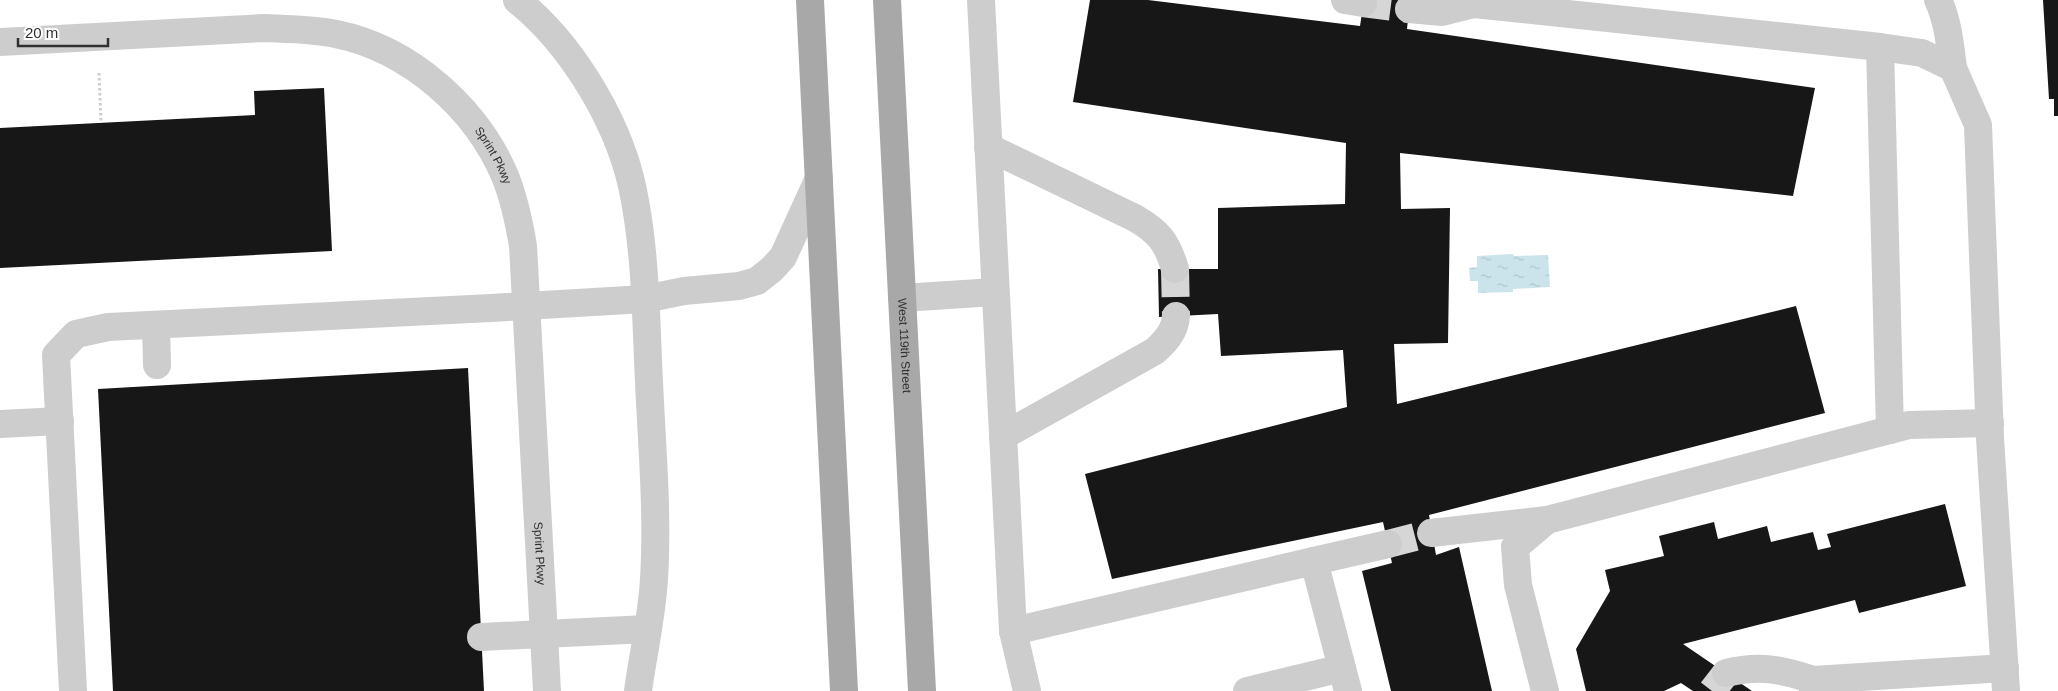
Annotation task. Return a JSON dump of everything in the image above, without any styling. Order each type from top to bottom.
[{"type":"main road","points":[[810,0],[844,691]]},
{"type":"main road","name":"West 119th Street","points":[[887,0],[922,691]]},
{"type":"street","points":[[516,0],[556,40],[580,71],[604,110],[622,154],[635,199],[643,251],[656,533],[654,581],[638,691]]},
{"type":"street","points":[[981,0],[1013,631],[1027,691]]},
{"type":"street","points":[[1726,673],[1757,668],[1775,669],[1813,685],[2005,680],[1990,423],[1978,125],[1953,68],[1944,11],[1938,0]]},
{"type":"street","points":[[1409,9],[1442,12],[1474,2],[1922,53],[1953,68]]},
{"type":"street","name":"Sprint Pkwy","points":[[0,42],[264,28],[302,29],[338,34],[374,45],[408,63],[438,85],[466,114],[489,146],[505,175],[516,208],[523,246],[528,306],[546,691]]},
{"type":"street","points":[[1880,48],[1890,430]]},
{"type":"street","points":[[988,147],[1135,218],[1154,230],[1170,253],[1175,269]]},
{"type":"street","points":[[73,691],[56,355],[76,334],[108,327],[645,299],[684,291],[739,286],[757,281],[783,257],[819,178]]},
{"type":"street","points":[[902,298],[996,292]]},
{"type":"street","points":[[1003,436],[1155,351],[1167,340],[1175,324],[1176,316]]},
{"type":"street","points":[[156,325],[157,365]]},
{"type":"street","points":[[0,424],[60,421]]},
{"type":"street","points":[[1432,533],[1548,520],[1908,426],[1990,423]]},
{"type":"street","points":[[1545,691],[1518,585],[1516,547],[1548,520]]},
{"type":"street","points":[[1013,631],[1388,544]]},
{"type":"street","points":[[1247,691],[1345,679],[1314,561]]},
{"type":"street","points":[[481,637],[647,629]]},
{"type":"path","points":[[99,73],[101,123]]},
{"type":"water","points":[[1513,254],[1514,256],[1548,255],[1550,287],[1513,289],[1513,292],[1478,293],[1478,281],[1470,281],[1469,268],[1477,267],[1477,256]]},
{"type":"building","points":[[1090,0],[1148,0],[1360,26],[1364,0],[1410,0],[1407,29],[1815,88],[1793,196],[1400,153],[1401,209],[1450,208],[1448,343],[1394,344],[1397,404],[1796,306],[1825,413],[1429,515],[1436,555],[1459,547],[1492,691],[1391,691],[1362,571],[1392,563],[1383,522],[1112,579],[1085,474],[1347,407],[1343,350],[1221,356],[1218,314],[1159,317],[1158,269],[1218,269],[1218,208],[1345,204],[1346,143],[1073,102]]},
{"type":"building","points":[[2043,0],[2058,0],[2058,116],[2054,116],[2054,99],[2049,99]]},
{"type":"building","points":[[324,88],[332,251],[0,268],[0,128],[255,115],[254,91]]},
{"type":"building","points":[[468,368],[484,691],[113,691],[98,389]]},
{"type":"building","points":[[1945,504],[1966,586],[1859,613],[1855,600],[1683,644],[1752,691],[1693,691],[1681,683],[1664,691],[1586,691],[1576,649],[1610,591],[1605,570],[1664,556],[1659,536],[1714,522],[1718,539],[1767,526],[1771,542],[1813,532],[1818,550],[1831,547],[1827,534]]},
{"type":"tunnel","points":[[1363,3],[1409,9]]},
{"type":"tunnel","points":[[1175,269],[1176,316]]},
{"type":"tunnel","points":[[1388,544],[1431,533]]},
{"type":"tunnel","points":[[1712,691],[1726,673]]}]
